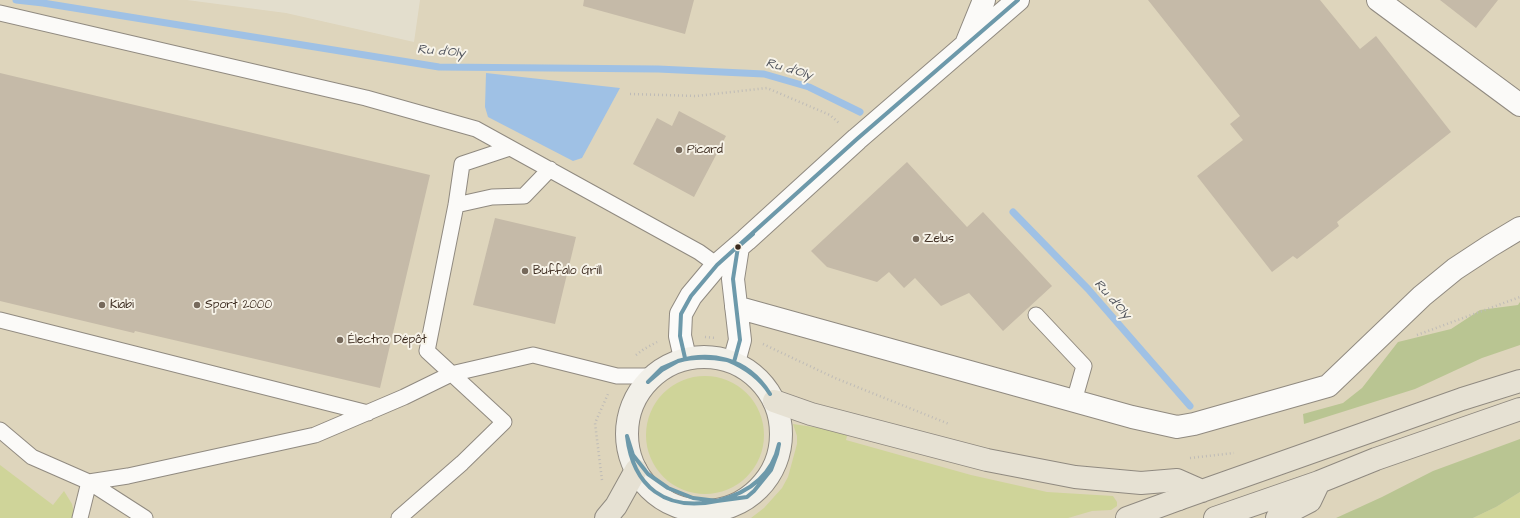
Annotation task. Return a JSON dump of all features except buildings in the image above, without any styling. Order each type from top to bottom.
[{"type":"main road","points":[[702,356],[718,357],[734,362],[751,372],[764,385],[774,401],[781,424],[780,448],[772,470],[758,489],[737,511],[704,511],[681,508],[674,511],[650,489],[636,470],[628,451],[627,430],[630,410],[639,391],[652,376],[668,365],[685,358],[702,356]]},
{"type":"main road","points":[[1127,518],[1462,399],[1520,380]]},
{"type":"main road","points":[[774,401],[819,416],[987,460],[1075,477],[1141,483],[1177,480],[1202,491]]},
{"type":"main road","points":[[1214,518],[1319,482],[1376,459],[1520,410]]},
{"type":"main road","points":[[611,512],[636,470]]},
{"type":"main road","points":[[1277,518],[1310,501],[1319,482]]},
{"type":"street","points":[[966,46],[984,0]]},
{"type":"street","points":[[685,358],[680,336],[681,314],[691,296],[717,265],[857,139],[1018,0]]},
{"type":"street","points":[[1378,0],[1520,105]]},
{"type":"street","points":[[736,307],[1074,401],[1177,427],[1194,424],[1328,386],[1422,296],[1455,269],[1520,228]]},
{"type":"street","points":[[734,362],[740,340],[733,279],[738,247]]},
{"type":"lane","points":[[0,13],[366,98],[476,129],[699,252],[717,265]]},
{"type":"lane","points":[[399,518],[462,463],[504,422],[427,351],[456,205],[462,164],[510,148]]},
{"type":"lane","points":[[456,205],[492,197],[524,196],[550,169]]},
{"type":"lane","points":[[1036,315],[1084,366],[1074,401]]},
{"type":"lane","points":[[0,320],[368,412]]},
{"type":"lane","points":[[89,482],[128,476],[315,435],[404,398],[451,374],[533,355],[617,376],[652,376]]},
{"type":"lane","points":[[0,430],[32,457],[89,482],[145,518]]},
{"type":"lane","points":[[80,518],[89,482]]},
{"type":"path","points":[[630,94],[696,96],[767,88],[830,115],[857,139]]},
{"type":"path","points":[[1388,330],[1400,338],[1422,334],[1520,298]]},
{"type":"path","points":[[611,512],[606,498],[602,478],[594,423],[617,376],[626,364],[644,349],[653,344],[680,336]]},
{"type":"shaded area","points":[[0,0],[187,0],[286,13],[414,42],[420,0],[1520,0],[1520,512],[1509,518],[0,518]]},
{"type":"green space","points":[[1520,302],[1520,345],[1482,358],[1415,389],[1304,424],[1303,414],[1343,403],[1362,388],[1398,342],[1451,329],[1480,310],[1518,305]]},
{"type":"green space","points":[[705,376],[728,380],[747,393],[760,412],[764,435],[760,458],[747,477],[728,490],[705,494],[682,490],[663,477],[650,458],[646,435],[650,412],[663,393],[682,380]]},
{"type":"green space","points":[[793,424],[845,433],[847,436],[846,440],[971,475],[1047,492],[1113,496],[1117,502],[1117,506],[1111,510],[1092,511],[1068,518],[751,518],[764,508],[782,488],[788,477],[797,444],[797,436]]},
{"type":"green space","points":[[1520,439],[1520,492],[1496,507],[1473,518],[1336,518],[1433,471]]},
{"type":"green space","points":[[0,465],[53,505],[64,491],[72,504],[75,518],[0,518]]},
{"type":"green space","points":[[1520,492],[1520,518],[1473,518],[1496,507]]},
{"type":"water","points":[[486,73],[620,88],[582,158],[573,161],[488,117],[485,107]]},
{"type":"waterway","name":"Ru d'Oly","points":[[16,0],[43,3],[439,67],[658,69],[764,74],[809,87],[860,112]]},
{"type":"waterway","name":"Ru d'Oly","points":[[1013,212],[1088,289],[1190,406]]},
{"type":"transit line","points":[[685,358],[680,336],[681,314],[691,296],[717,265],[857,139],[1018,0]]},
{"type":"transit line","points":[[734,362],[740,340],[733,279],[738,247],[753,234]]},
{"type":"transit line","points":[[678,361],[702,357],[715,357],[727,360]]},
{"type":"transit line","points":[[678,361],[690,358],[715,358],[727,360]]},
{"type":"transit line","points":[[727,360],[740,365],[752,373],[770,394]]},
{"type":"transit line","points":[[727,360],[751,374],[766,388],[770,394]]},
{"type":"transit line","points":[[648,382],[662,368],[678,361]]},
{"type":"transit line","points":[[648,382],[662,370],[678,361]]},
{"type":"transit line","points":[[627,436],[633,455],[648,474],[668,488],[693,498],[717,501]]},
{"type":"transit line","points":[[627,436],[630,454],[636,469],[645,482],[655,492],[668,499],[682,503],[717,501]]},
{"type":"transit line","points":[[717,501],[747,497],[754,491],[771,470],[779,444]]},
{"type":"transit line","points":[[717,501],[739,493],[757,482],[771,466],[776,456],[779,444]]},
{"type":"place","name":"Picard","points":[[679,150]]},
{"type":"place","name":"Zelus","points":[[916,239]]},
{"type":"place","name":"Buffalo Grill","points":[[525,271]]},
{"type":"place","name":"Kiabi","points":[[102,305]]},
{"type":"place","name":"Sport 2000","points":[[197,305]]},
{"type":"place","name":"Électro Dépôt","points":[[340,340]]}]
